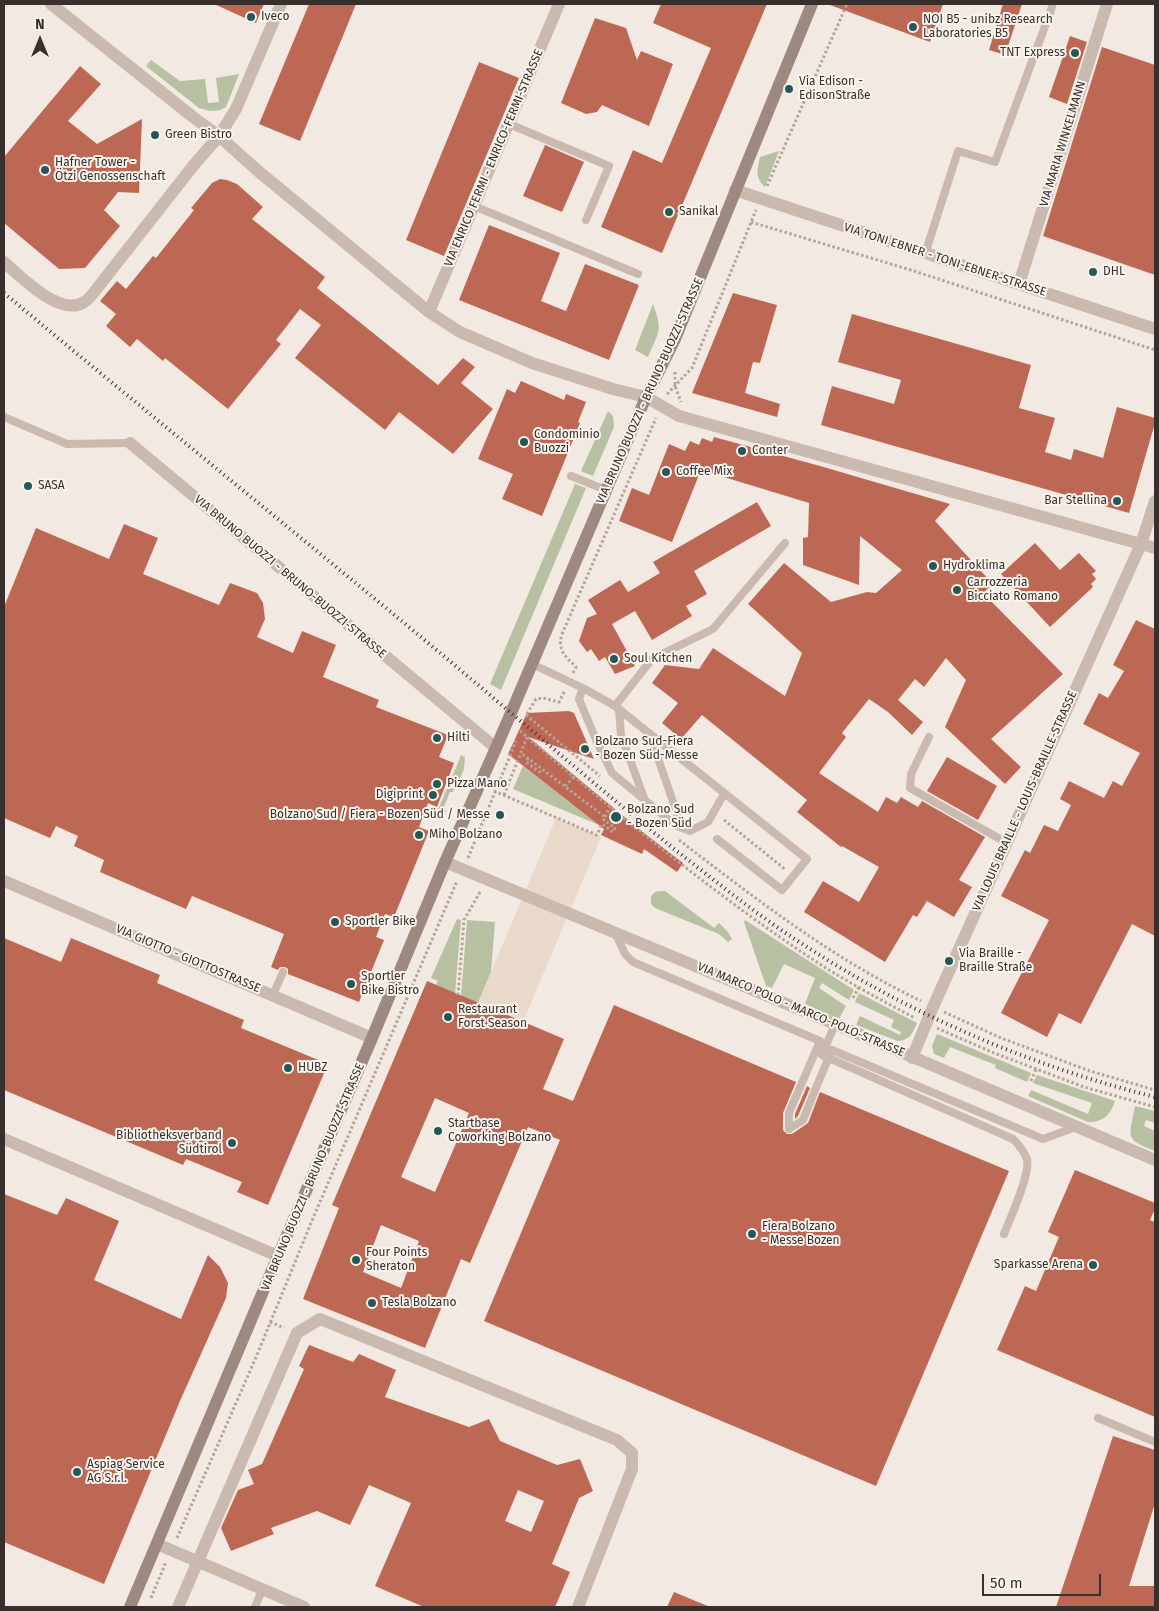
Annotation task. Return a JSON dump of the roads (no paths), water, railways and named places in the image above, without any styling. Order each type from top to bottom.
[{"type":"main road","name":"VIA BRUNO BUOZZI - BRUNO-BUOZZI-STRASSE","points":[[130,1607],[445,862],[496,748],[646,397],[675,339],[812,4]]},
{"type":"street","points":[[51,4],[219,136],[258,171],[429,312],[460,332],[532,363],[612,389],[646,397],[679,416],[1155,548]]},
{"type":"street","points":[[4,262],[55,302],[67,306],[82,304],[95,291],[193,166],[219,136],[236,109],[282,4]]},
{"type":"street","name":"VIA ENRICO FERMI - ENRICO-FERMI-STRASSE","points":[[429,312],[560,4]]},
{"type":"street","name":"VIA MARIA WINKELMANN","points":[[1019,284],[1107,4]]},
{"type":"street","name":"VIA TONI EBNER - TONI-EBNER-STRASSE","points":[[735,190],[1155,329]]},
{"type":"street","name":"VIA BRUNO BUOZZI - BRUNO-BUOZZI-STRASSE","points":[[130,443],[496,748]]},
{"type":"street","name":"VIA LOUIS BRAILLE - LOUIS-BRAILLE-STRASSE","points":[[912,1058],[933,1007],[1141,544],[1155,501]]},
{"type":"street","name":"VIA MARCO POLO - MARCO-POLO-STRASSE","points":[[445,862],[835,1024],[1155,1160]]},
{"type":"street","name":"VIA GIOTTO - GIOTTOSTRASSE","points":[[4,881],[372,1038]]},
{"type":"street","points":[[4,1139],[278,1256]]},
{"type":"street","points":[[178,1607],[296,1333],[320,1319],[617,1440],[632,1453],[632,1469],[578,1607]]},
{"type":"street","points":[[157,1544],[304,1607]]},
{"type":"lane","points":[[925,254],[958,151],[996,162],[1052,7]]},
{"type":"lane","points":[[509,124],[608,166],[586,220]]},
{"type":"lane","points":[[474,206],[638,274]]},
{"type":"lane","points":[[4,417],[67,444],[130,443]]},
{"type":"lane","points":[[571,476],[606,490]]},
{"type":"lane","points":[[644,799],[621,735],[617,708],[652,659],[713,629],[785,543]]},
{"type":"lane","points":[[532,664],[583,688],[617,708],[807,859],[782,890],[717,839]]},
{"type":"lane","points":[[583,688],[579,699],[596,742],[612,773],[676,825],[690,831],[708,822],[724,794]]},
{"type":"lane","points":[[649,733],[682,828]]},
{"type":"lane","points":[[929,737],[911,774],[910,788],[1007,843]]},
{"type":"lane","points":[[615,932],[625,954],[633,962],[820,1040],[789,1113],[788,1130],[803,1120],[832,1050],[1043,1139],[1076,1127]]},
{"type":"lane","points":[[273,995],[282,972]]},
{"type":"lane","points":[[835,1024],[822,1055],[1013,1140],[1023,1150],[1028,1161],[1027,1174],[1004,1234]]},
{"type":"lane","points":[[1098,1418],[1155,1442]]},
{"type":"lane","points":[[255,1607],[262,1590]]},
{"type":"railway","points":[[4,293],[427,642],[646,826],[724,888],[772,923],[804,945],[887,994],[973,1036],[1063,1070],[1155,1097]]},
{"type":"place","name":"Iveco","points":[[251,17]]},
{"type":"place","name":"NOI B5 - unibz Research Laboratories B5","points":[[913,27]]},
{"type":"place","name":"TNT Express","points":[[1075,53]]},
{"type":"place","name":"Via Edison - EdisonStraße","points":[[789,89]]},
{"type":"place","name":"Green Bistro","points":[[155,135]]},
{"type":"place","name":"Hafner Tower - Ötzi Genossenschaft","points":[[45,170]]},
{"type":"place","name":"Sanikal","points":[[669,212]]},
{"type":"place","name":"DHL","points":[[1093,272]]},
{"type":"place","name":"Condominio Buozzi","points":[[524,442]]},
{"type":"place","name":"Conter","points":[[742,451]]},
{"type":"place","name":"Coffee Mix","points":[[666,472]]},
{"type":"place","name":"SASA","points":[[28,486]]},
{"type":"place","name":"Bar Stellina","points":[[1117,501]]},
{"type":"place","name":"Hydroklima","points":[[933,566]]},
{"type":"place","name":"Carrozzeria Bicciato Romano","points":[[957,590]]},
{"type":"place","name":"Soul Kitchen","points":[[614,659]]},
{"type":"place","name":"Hilti","points":[[437,738]]},
{"type":"place","name":"Bolzano Sud-Fiera - Bozen Süd-Messe","points":[[585,749]]},
{"type":"place","name":"Pizza Mano","points":[[437,784]]},
{"type":"place","name":"Digiprint","points":[[433,795]]},
{"type":"place","name":"Bolzano Sud / Fiera - Bozen Süd / Messe","points":[[500,815]]},
{"type":"place","name":"Bolzano Sud - Bozen Süd","points":[[616,817]]},
{"type":"place","name":"Miho Bolzano","points":[[419,835]]},
{"type":"place","name":"Sportler Bike","points":[[335,922]]},
{"type":"place","name":"Via Braille - Braille Straße","points":[[949,961]]},
{"type":"place","name":"Sportler Bike Bistro","points":[[351,984]]},
{"type":"place","name":"Restaurant Forst Season","points":[[448,1017]]},
{"type":"place","name":"HUBZ","points":[[288,1068]]},
{"type":"place","name":"Startbase Coworking Bolzano","points":[[438,1131]]},
{"type":"place","name":"Bibliotheksverband Südtirol","points":[[232,1143]]},
{"type":"place","name":"Fiera Bolzano - Messe Bozen","points":[[752,1234]]},
{"type":"place","name":"Four Points Sheraton","points":[[356,1260]]},
{"type":"place","name":"Sparkasse Arena","points":[[1093,1265]]},
{"type":"place","name":"Tesla Bolzano","points":[[372,1303]]},
{"type":"place","name":"Aspiag Service AG S.r.l.","points":[[77,1472]]}]
